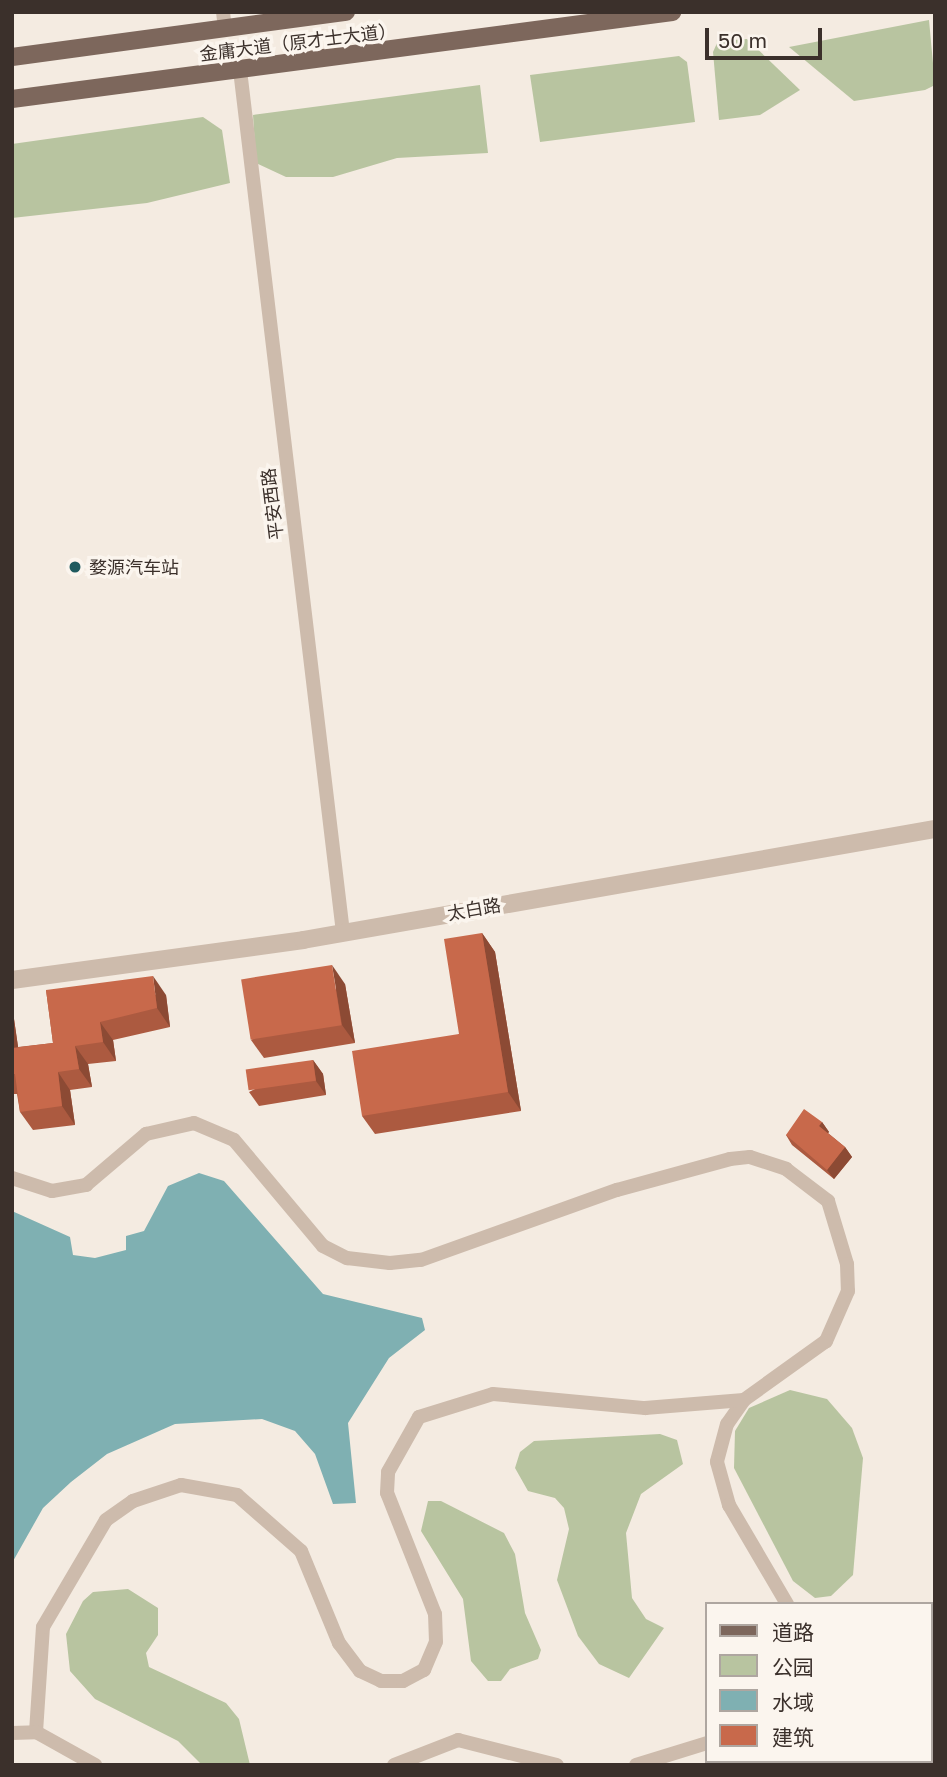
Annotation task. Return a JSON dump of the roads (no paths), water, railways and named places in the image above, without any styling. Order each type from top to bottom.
[{"type":"main road","name":"金庸大道（原才士大道）","points":[[12,57],[224,20],[345,12]]},
{"type":"main road","name":"金庸大道（原才士大道）","points":[[12,99],[673,12]]},
{"type":"street","name":"平安西路","points":[[240,70],[343,933]]},
{"type":"street","name":"太白路","points":[[12,980],[343,933],[935,830]]},
{"type":"street","points":[[12,1178],[52,1191],[86,1185],[146,1134],[194,1123],[234,1140],[323,1247],[347,1258],[390,1263],[421,1260],[630,1186],[730,1159],[767,1160],[828,1201],[847,1264],[848,1291],[826,1341],[744,1400],[720,1441],[721,1484],[786,1602]]},
{"type":"street","points":[[36,1732],[43,1627],[106,1520],[132,1500],[181,1485],[237,1495],[301,1551],[339,1643],[359,1671],[381,1681],[403,1681],[424,1670],[436,1642],[435,1614],[387,1493],[388,1472],[419,1417],[493,1394],[645,1408],[744,1400]]},
{"type":"street","points":[[12,1733],[36,1732],[95,1765]]},
{"type":"street","points":[[394,1765],[458,1740],[530,1762],[557,1765]]},
{"type":"street","points":[[636,1765],[706,1743]]},
{"type":"water","points":[[199,1173],[224,1181],[323,1294],[422,1318],[425,1330],[389,1358],[348,1423],[356,1503],[333,1504],[315,1454],[295,1431],[262,1419],[175,1424],[107,1454],[71,1482],[43,1508],[12,1563],[12,1211],[70,1237],[73,1255],[95,1258],[126,1250],[126,1236],[144,1231],[168,1186]]},
{"type":"place","name":"婺源汽车站","points":[[75,567]]}]
